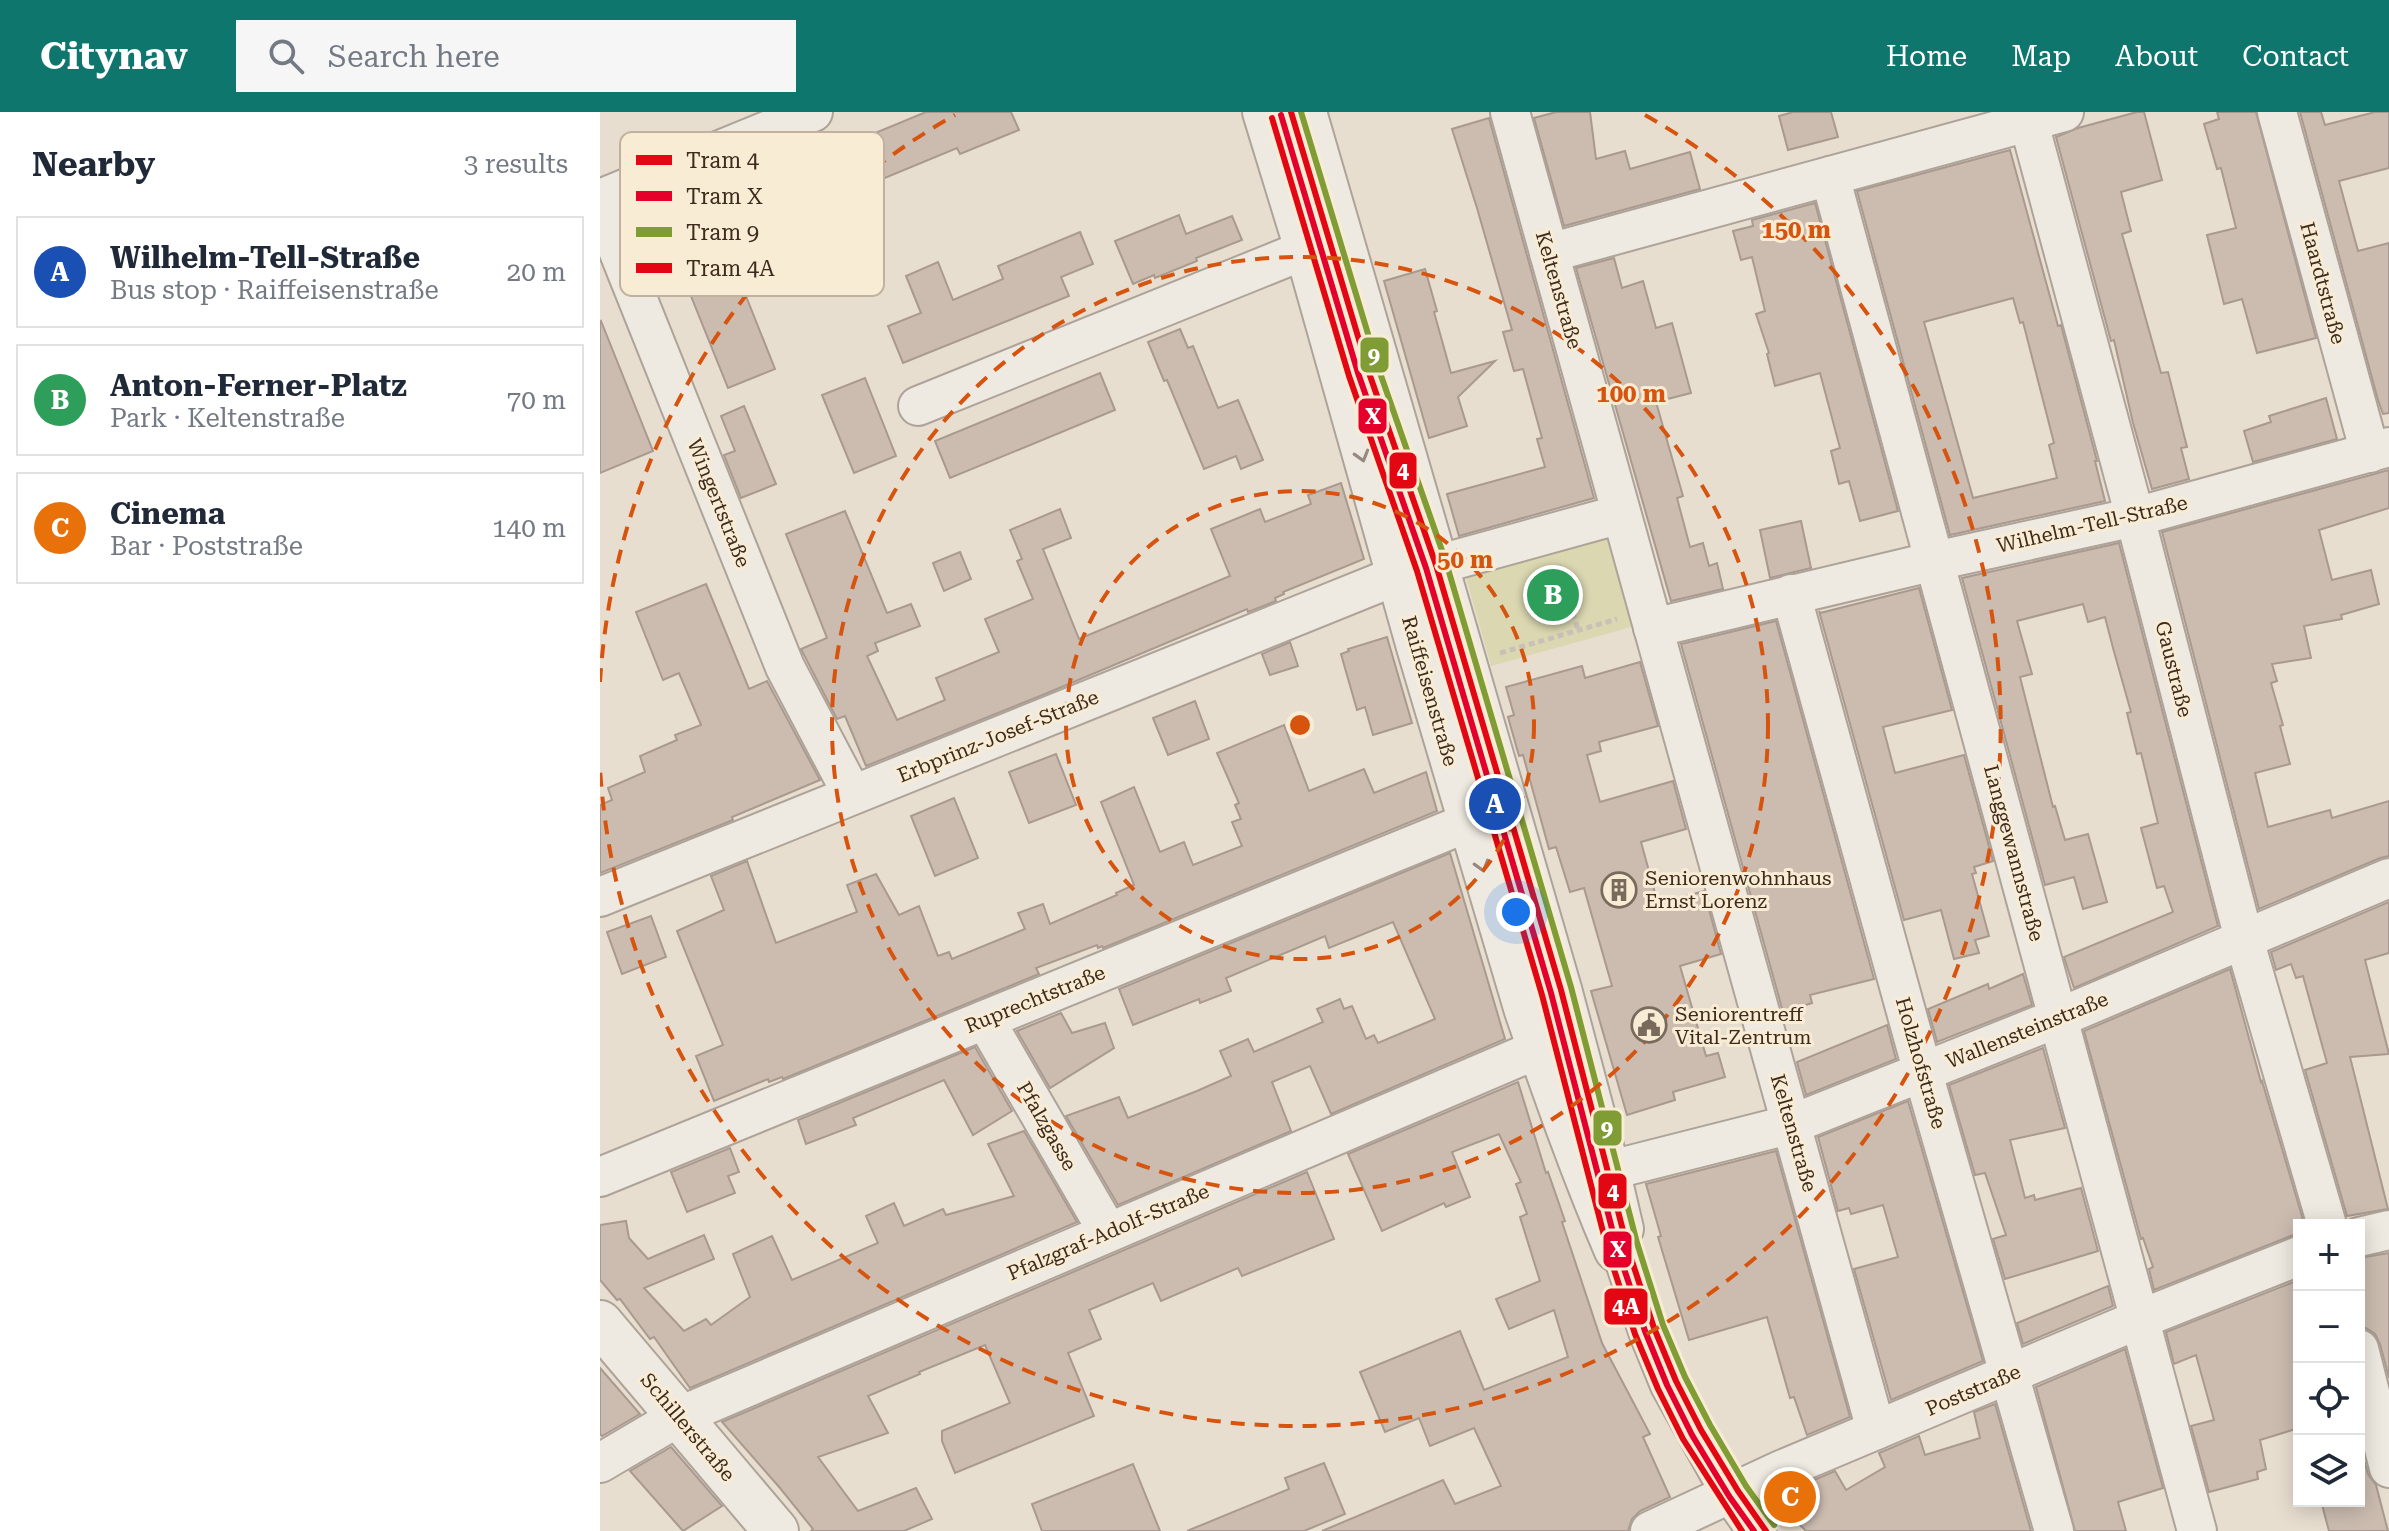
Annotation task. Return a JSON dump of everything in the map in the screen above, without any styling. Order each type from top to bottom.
[{"type":"street","points":[[766,132],[813,112]]},
{"type":"street","name":"Raiffeisenstraße","points":[[1262,112],[1537,1049],[1627,1246],[1624,1259],[1670,1385],[1731,1494],[1757,1531]]},
{"type":"street","name":"Raiffeisenstraße","points":[[1307,112],[1574,1034],[1596,1173]]},
{"type":"street","name":"Keltenstraße","points":[[1510,112],[1876,1430]]},
{"type":"street","name":"Haardtstraße","points":[[2277,112],[2379,450]]},
{"type":"street","points":[[1549,253],[2039,115]]},
{"type":"street","name":"Gaustraße","points":[[2039,115],[2135,517],[2244,939],[2325,1219]]},
{"type":"street","name":"Langgewannstraße","points":[[1830,176],[2197,1531]]},
{"type":"street","points":[[600,202],[620,194]]},
{"type":"street","name":"Wingertstraße","points":[[600,202],[620,252]]},
{"type":"street","points":[[918,406],[1304,249],[1343,236]]},
{"type":"street","name":"Wingertstraße","points":[[637,296],[785,667],[852,794]]},
{"type":"street","name":"Wilhelm-Tell-Straße","points":[[1651,619],[1791,594],[2135,517],[2379,450]]},
{"type":"street","points":[[1438,564],[1621,514]]},
{"type":"street","name":"Erbprinz-Josef-Straße","points":[[600,897],[1396,576],[1438,564]]},
{"type":"street","name":"Holzhofstraße","points":[[1791,594],[2054,1531]]},
{"type":"street","name":"Ruprechtstraße","points":[[600,1177],[1469,822]]},
{"type":"street","name":"Wallensteinstraße","points":[[1596,1173],[1792,1124],[2058,1018],[2389,878]]},
{"type":"street","name":"Pfalzgasse","points":[[985,1020],[1108,1232]]},
{"type":"street","name":"Pfalzgraf-Adolf-Straße","points":[[600,1463],[680,1416],[1574,1034]]},
{"type":"street","points":[[2365,1236],[2389,1230]]},
{"type":"street","name":"Poststraße","points":[[1650,1531],[1781,1470],[2140,1319],[2293,1258]]},
{"type":"street","name":"Schillerstraße","points":[[600,1323],[776,1531]]},
{"type":"street","points":[[2363,1363],[2389,1468]]},
{"type":"path","points":[[1549,533],[1578,630]]},
{"type":"path","points":[[1467,663],[1578,630],[1651,619]]},
{"type":"shaded area","points":[[1615,525],[1642,624],[1491,666],[1463,567]]},
{"type":"building","points":[[926,112],[1011,112],[1019,130],[960,154],[957,148],[884,178],[884,132],[878,132]]},
{"type":"building","points":[[1556,112],[1590,112],[1596,159],[1625,151],[1630,169],[1690,152],[1700,189],[1564,226],[1534,118]]},
{"type":"building","points":[[1793,112],[1831,112],[1838,137],[1788,150],[1779,116]]},
{"type":"building","points":[[2144,112],[2162,180],[2121,192],[2131,231],[2122,234],[2161,373],[2168,372],[2187,447],[2181,448],[2189,479],[2152,489],[2114,340],[2111,341],[2056,137]]},
{"type":"building","points":[[2217,112],[2256,112],[2316,338],[2257,353],[2242,299],[2224,304],[2207,235],[2236,228],[2221,168],[2217,169],[2204,124],[2219,119]]},
{"type":"building","points":[[2300,112],[2321,112],[2325,125],[2375,112],[2389,112],[2389,168],[2339,181],[2358,251],[2389,243],[2389,413],[2383,414],[2378,400]]},
{"type":"building","points":[[1489,118],[1594,498],[1459,536],[1447,494],[1545,467],[1537,439],[1542,438],[1523,369],[1514,371],[1503,332],[1512,330],[1452,129]]},
{"type":"building","points":[[2010,150],[2058,326],[2061,325],[2105,501],[1950,535],[1857,191]],"holes":[[[2013,298],[2020,323],[2023,322],[2054,443],[2049,445],[2057,478],[1973,498],[1924,322]]]},
{"type":"building","points":[[1815,203],[1898,511],[1860,521],[1849,481],[1839,484],[1831,451],[1840,448],[1820,373],[1775,386],[1769,353],[1756,314],[1765,311],[1752,257],[1741,260],[1733,231],[1753,226],[1752,220]]},
{"type":"building","points":[[1179,215],[1186,234],[1232,216],[1242,240],[1155,278],[1154,275],[1133,284],[1115,241]]},
{"type":"building","points":[[1080,232],[1093,264],[1061,277],[1069,296],[903,363],[888,326],[921,313],[906,276],[938,262],[953,300],[1003,279],[998,266]]},
{"type":"building","points":[[1614,258],[1622,288],[1643,281],[1656,328],[1672,323],[1691,393],[1656,402],[1683,496],[1677,498],[1690,547],[1703,543],[1709,566],[1717,563],[1723,589],[1671,601],[1576,268]]},
{"type":"building","points":[[1425,269],[1451,373],[1495,361],[1458,397],[1467,426],[1429,438],[1384,281]]},
{"type":"building","points":[[691,296],[746,296],[775,369],[728,388]]},
{"type":"building","points":[[600,322],[653,451],[600,473]]},
{"type":"building","points":[[1180,329],[1188,348],[1193,346],[1218,408],[1238,400],[1263,460],[1241,469],[1236,456],[1204,469],[1148,342]]},
{"type":"building","points":[[1100,373],[1115,410],[950,478],[935,441]]},
{"type":"building","points":[[865,378],[896,456],[854,473],[822,395]]},
{"type":"building","points":[[2326,398],[2337,439],[2253,462],[2244,431],[2271,422],[2269,416]]},
{"type":"building","points":[[744,406],[776,484],[741,498],[724,455],[735,451],[721,416]]},
{"type":"building","points":[[2389,470],[2389,508],[2319,530],[2332,580],[2371,570],[2379,604],[2341,615],[2342,619],[2304,626],[2311,658],[2272,664],[2277,681],[2271,683],[2290,764],[2255,773],[2268,827],[2330,810],[2332,818],[2389,801],[2389,856],[2259,909],[2162,532]]},
{"type":"building","points":[[1341,483],[1364,559],[1283,592],[1275,598],[1276,601],[1248,612],[1247,609],[866,766],[845,716],[837,719],[801,649],[827,638],[786,534],[845,511],[887,613],[911,604],[920,626],[875,643],[878,651],[867,656],[897,720],[945,700],[936,678],[999,652],[985,619],[1033,599],[1017,561],[1022,559],[1010,530],[1060,509],[1071,538],[1043,549],[1079,639],[1230,576],[1211,529],[1260,509],[1265,522],[1311,504],[1308,495]]},
{"type":"building","points":[[1801,521],[1811,568],[1770,578],[1760,530]]},
{"type":"building","points":[[2119,543],[2218,926],[2074,988],[2064,957],[2173,912],[2164,886],[2157,888],[2141,828],[2158,823],[2141,753],[2137,754],[2127,713],[2131,712],[2105,617],[2088,622],[2083,604],[2017,621],[2032,674],[2020,677],[2053,807],[2065,840],[2088,834],[2107,902],[2083,909],[2074,877],[2045,885],[1962,578]]},
{"type":"building","points":[[960,552],[971,579],[944,591],[933,563]]},
{"type":"building","points":[[706,584],[749,689],[767,681],[820,780],[732,817],[733,820],[600,873],[600,805],[612,800],[608,788],[645,772],[640,756],[677,740],[675,735],[701,725],[679,673],[663,680],[636,612]]},
{"type":"building","points":[[1919,588],[1952,710],[1883,727],[1895,773],[1964,755],[1993,861],[1974,867],[1976,873],[1972,874],[1989,936],[1975,940],[1979,953],[1954,959],[1941,910],[1904,920],[1819,611]]},
{"type":"building","points":[[1776,621],[1874,979],[1810,995],[1812,1003],[1783,1012],[1681,644]]},
{"type":"building","points":[[1387,637],[1412,723],[1373,735],[1365,707],[1357,710],[1341,654]]},
{"type":"building","points":[[1290,642],[1298,666],[1270,675],[1262,654]]},
{"type":"building","name":"Seniorenwohnhaus Ernst Lorenz","points":[[1640,662],[1658,726],[1599,742],[1601,751],[1587,755],[1600,802],[1673,781],[1686,829],[1641,842],[1658,904],[1704,891],[1721,954],[1680,966],[1706,1056],[1718,1053],[1725,1077],[1673,1092],[1675,1100],[1627,1115],[1591,991],[1612,986],[1584,888],[1570,892],[1556,847],[1549,849],[1523,755],[1519,756],[1508,717],[1514,715],[1506,687],[1582,666],[1585,678]]},
{"type":"building","points":[[1195,701],[1209,739],[1168,755],[1153,718]]},
{"type":"building","points":[[1284,725],[1309,791],[1364,769],[1374,793],[1426,772],[1437,811],[1103,948],[1097,945],[1036,968],[1039,974],[783,1079],[769,1082],[768,1079],[714,1101],[696,1056],[723,1045],[677,931],[724,910],[711,876],[747,861],[776,943],[857,912],[847,885],[876,874],[899,915],[919,906],[938,956],[949,952],[952,959],[1025,929],[1018,913],[1043,904],[1050,924],[1134,885],[1101,802],[1134,787],[1160,852],[1184,842],[1193,865],[1242,846],[1232,822],[1241,819],[1235,805],[1239,803],[1217,753]]},
{"type":"building","points":[[1056,754],[1076,805],[1029,823],[1009,772]]},
{"type":"building","points":[[954,798],[978,858],[935,876],[911,816]]},
{"type":"building","points":[[1450,853],[1505,1039],[1331,1114],[1310,1066],[1272,1082],[1291,1131],[1118,1205],[1066,1116],[1119,1097],[1128,1118],[1197,1091],[1231,1076],[1220,1051],[1248,1039],[1254,1052],[1323,1022],[1317,1009],[1340,999],[1344,1009],[1352,1006],[1366,1039],[1374,1035],[1378,1043],[1435,1019],[1393,922],[1329,948],[1325,936],[1226,978],[1231,991],[1200,1003],[1199,999],[1133,1025],[1119,989]]},
{"type":"building","points":[[2389,902],[2389,953],[2365,960],[2389,1054],[2350,1057],[2388,1209],[2347,1216],[2305,1070],[2327,1063],[2303,976],[2296,978],[2291,964],[2276,970],[2271,952]]},
{"type":"building","points":[[651,916],[666,957],[622,974],[607,932]]},
{"type":"building","points":[[2230,969],[2303,1219],[2293,1219],[2293,1236],[2154,1290],[2149,1269],[2153,1267],[2141,1239],[2084,1031]]},
{"type":"building","points":[[2023,974],[2032,1005],[1937,1042],[1928,1009],[1988,984],[1989,989]]},
{"type":"building","points":[[1061,1013],[1072,1033],[1105,1023],[1114,1048],[1050,1088],[1017,1031]]},
{"type":"building","points":[[1887,1025],[1896,1059],[1806,1095],[1797,1062]]},
{"type":"building","points":[[975,1047],[1012,1111],[973,1135],[944,1080],[853,1118],[856,1125],[806,1144],[798,1120]]},
{"type":"building","points":[[2043,1048],[2065,1128],[2010,1140],[2025,1198],[2034,1195],[2035,1200],[2081,1188],[2098,1251],[2005,1279],[1993,1239],[2006,1235],[1985,1173],[1975,1175],[1949,1085]]},
{"type":"building","points":[[1518,1082],[1602,1343],[1650,1434],[1643,1437],[1670,1497],[1640,1511],[1632,1519],[1628,1531],[1322,1531],[1443,1480],[1455,1504],[1501,1486],[1474,1428],[1430,1446],[1419,1418],[1385,1432],[1360,1372],[1460,1331],[1484,1390],[1568,1357],[1554,1310],[1509,1329],[1496,1299],[1540,1281],[1520,1217],[1527,1214],[1516,1184],[1521,1182],[1499,1134],[1452,1152],[1470,1197],[1446,1207],[1444,1203],[1382,1231],[1348,1154]]},
{"type":"building","points":[[1908,1101],[1983,1361],[1891,1400],[1854,1269],[1898,1257],[1883,1205],[1851,1214],[1849,1208],[1838,1211],[1818,1137]]},
{"type":"building","points":[[1024,1131],[1077,1222],[690,1388],[654,1337],[650,1339],[620,1299],[617,1300],[600,1280],[600,1225],[626,1221],[629,1238],[648,1259],[704,1235],[714,1259],[644,1288],[684,1331],[706,1319],[711,1325],[750,1297],[733,1254],[772,1236],[792,1280],[878,1243],[866,1216],[894,1203],[904,1226],[943,1209],[946,1215],[1014,1196],[988,1144]]},
{"type":"building","points":[[730,1148],[739,1172],[728,1176],[735,1193],[687,1212],[671,1172]]},
{"type":"building","points":[[1776,1151],[1850,1417],[1807,1435],[1794,1397],[1790,1398],[1767,1317],[1689,1340],[1658,1237],[1661,1236],[1646,1184]]},
{"type":"building","points":[[1307,1172],[1334,1239],[1242,1276],[1238,1268],[1161,1301],[1153,1283],[1089,1310],[1101,1339],[1068,1353],[1094,1416],[955,1473],[942,1441],[942,1431],[1010,1403],[985,1345],[868,1396],[888,1433],[818,1457],[858,1511],[916,1488],[932,1519],[904,1531],[811,1531],[813,1529],[780,1488],[722,1422]]},
{"type":"building","points":[[2389,1253],[2389,1378],[2380,1344],[2375,1334],[2365,1328],[2365,1257]]},
{"type":"building","points":[[2293,1282],[2293,1430],[2260,1440],[2266,1469],[2257,1472],[2258,1479],[2209,1492],[2191,1426],[2214,1420],[2196,1355],[2174,1364],[2166,1332]]},
{"type":"building","points":[[2108,1286],[2113,1306],[2023,1344],[2017,1323]]},
{"type":"building","points":[[2125,1349],[2163,1488],[2118,1502],[2126,1531],[2075,1531],[2036,1387]]},
{"type":"building","points":[[600,1368],[640,1414],[602,1436],[600,1434]]},
{"type":"building","points":[[1995,1404],[2031,1531],[1806,1531],[1778,1503],[1779,1495],[1835,1471],[1846,1490],[1885,1467],[1879,1453],[1919,1436],[1925,1455],[1980,1438],[1974,1412]]},
{"type":"building","points":[[671,1447],[722,1506],[683,1531],[630,1471]]},
{"type":"building","points":[[1324,1463],[1345,1514],[1304,1531],[1187,1531],[1289,1489],[1285,1478]]},
{"type":"building","points":[[1133,1464],[1160,1531],[1042,1531],[1032,1504]]},
{"type":"building","points":[[2365,1464],[2376,1485],[2388,1531],[2329,1531],[2323,1507],[2365,1507]]},
{"type":"tram line","name":"4","points":[[1291,112],[1368,370],[1436,565],[1561,990],[1627,1246],[1654,1328],[1701,1430],[1766,1531]]},
{"type":"tram line","name":"9","points":[[1301,112],[1378,367],[1446,562],[1571,987],[1637,1243],[1663,1325],[1710,1425],[1746,1486],[1774,1525]]},
{"type":"tram line","name":"X","points":[[1281,115],[1358,373],[1426,568],[1551,993],[1617,1248],[1667,1385],[1692,1435],[1754,1531]]},
{"type":"tram line","name":"4A","points":[[1272,118],[1349,376],[1417,571],[1542,995],[1608,1251],[1635,1334],[1683,1439],[1742,1531]]},
{"type":"place","name":"Anton-Ferner-Platz","points":[[1553,595]]},
{"type":"place","name":"Wilhelm-Tell-Straße","points":[[1495,804]]},
{"type":"place","name":"Seniorenwohnhaus Ernst Lorenz","points":[[1619,890]]},
{"type":"place","name":"Seniorentreff Vital-Zentrum","points":[[1649,1025]]},
{"type":"place","name":"Cinema","points":[[1790,1497]]}]
